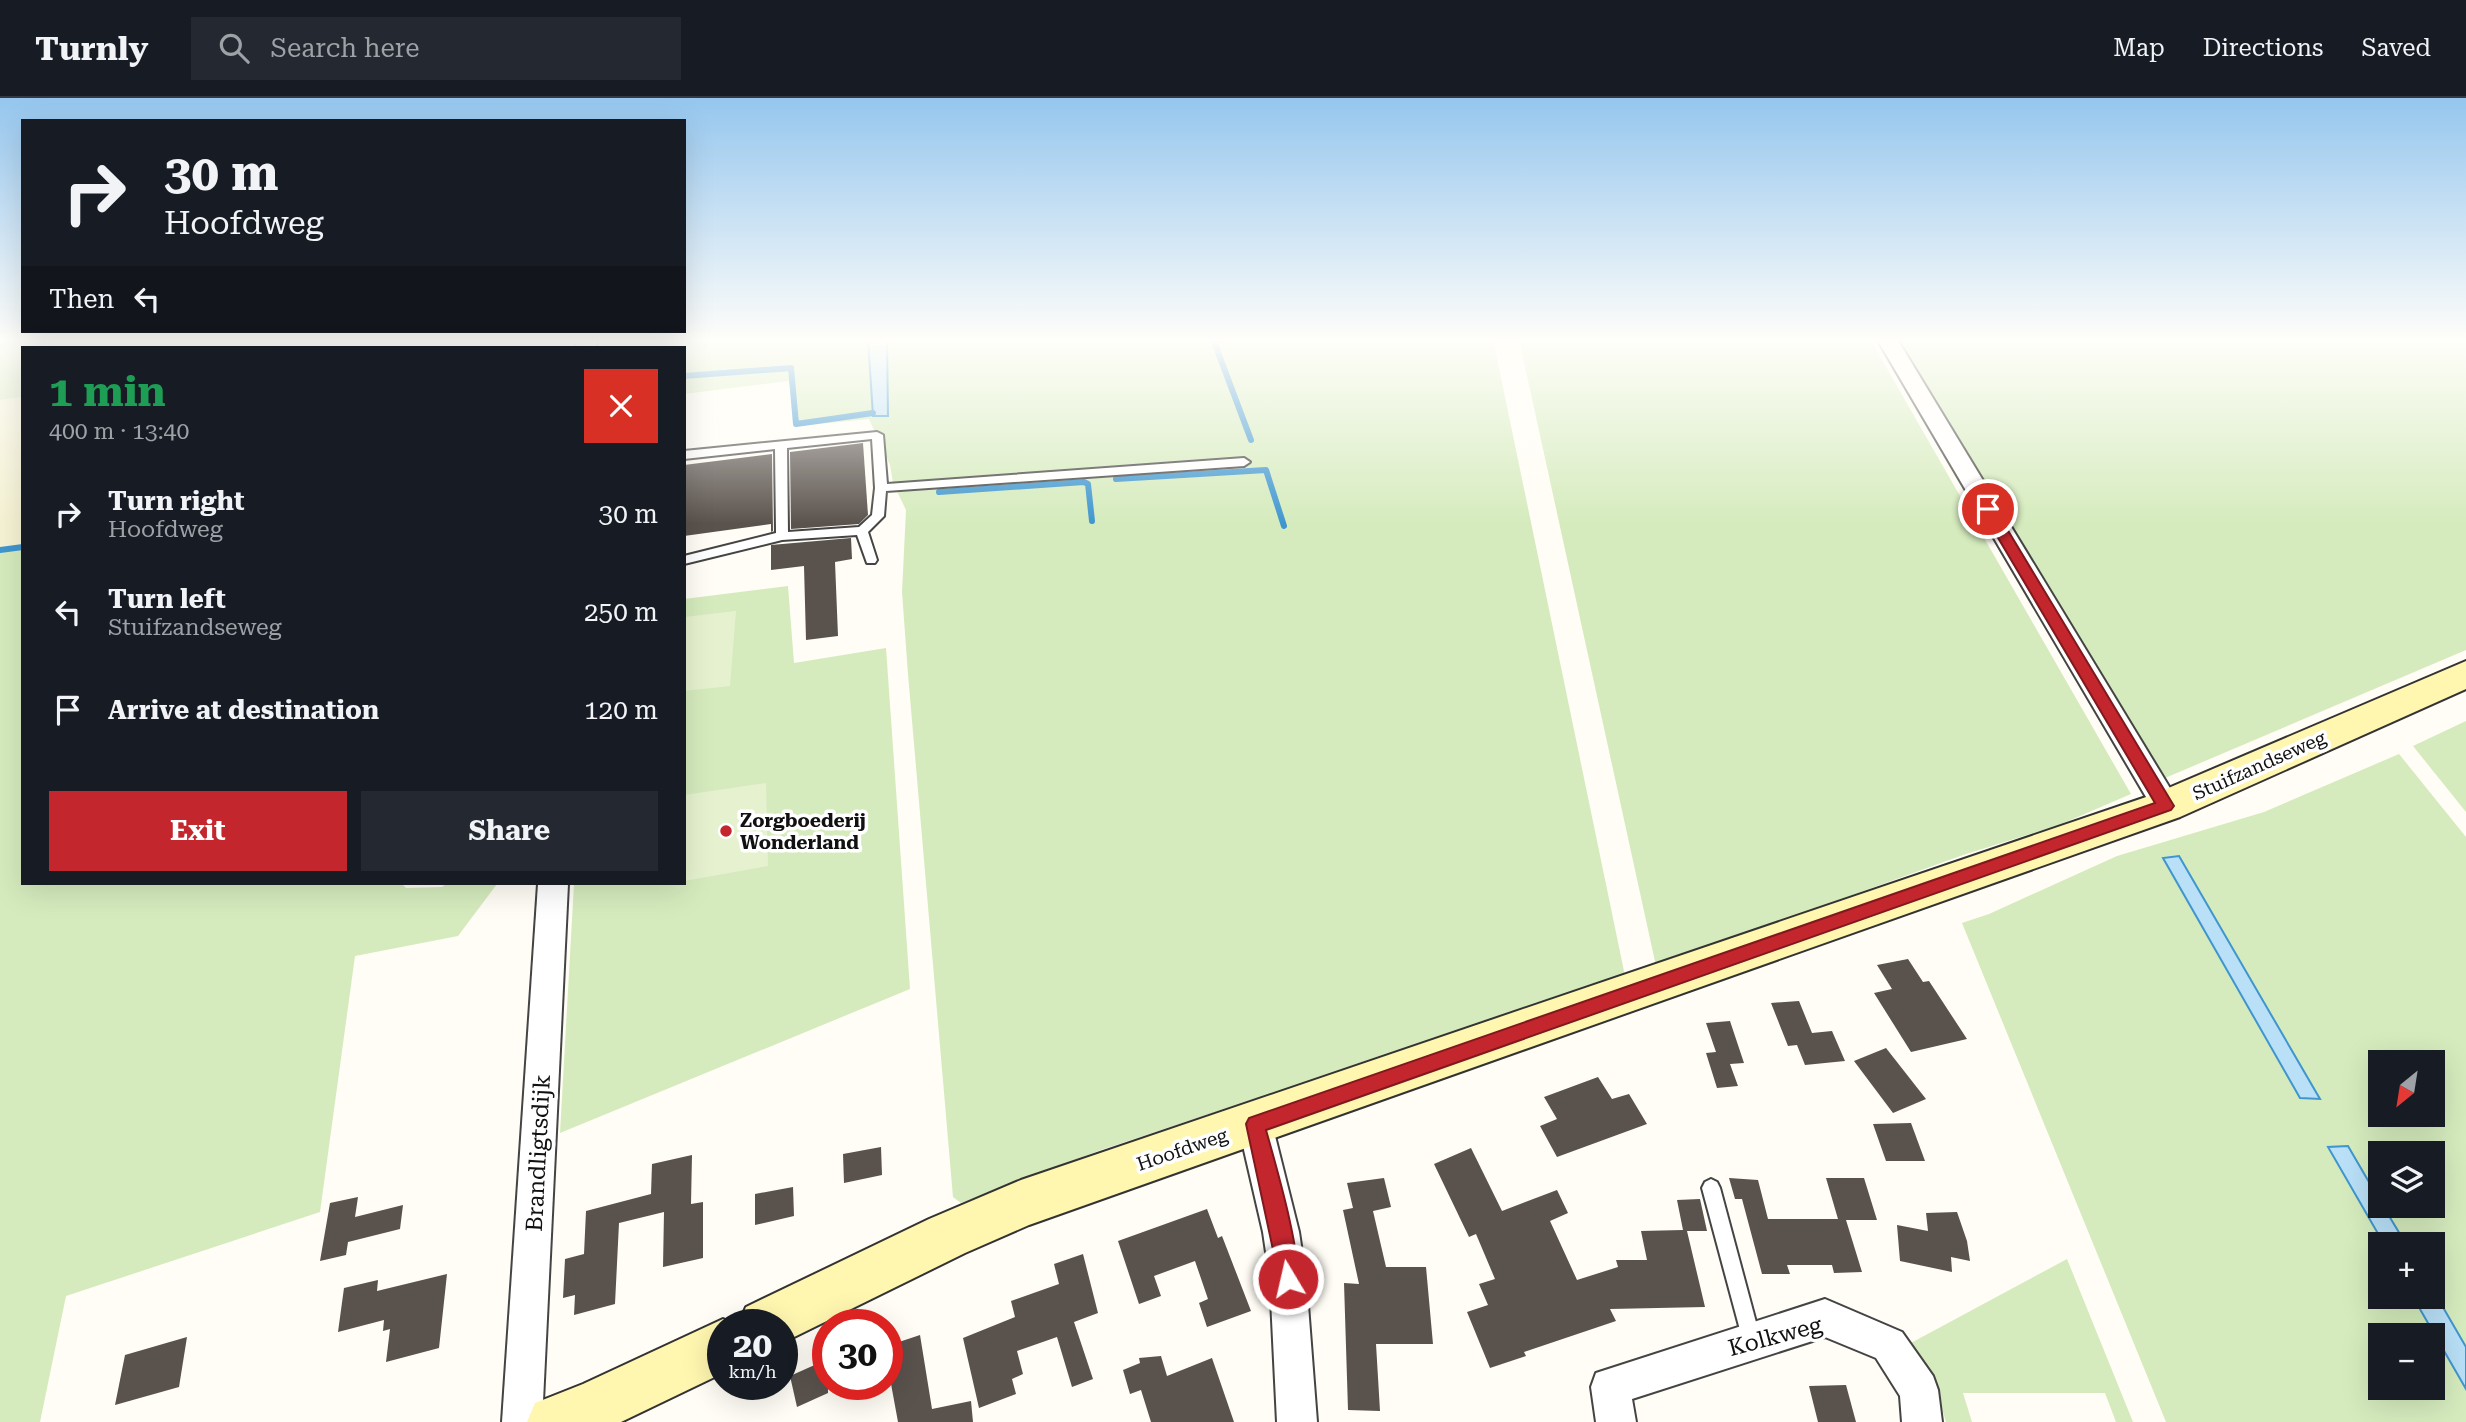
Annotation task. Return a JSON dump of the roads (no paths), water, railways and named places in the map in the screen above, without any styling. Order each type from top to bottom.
[{"type":"street","points":[[1924,401],[2166,806]]},
{"type":"street","name":"Stuifzandseweg","points":[[2166,806],[2466,674]]},
{"type":"street","name":"Hoofdweg","points":[[797,1309],[947,1236],[1021,1204],[2166,806]]},
{"type":"street","name":"Brandligtsdijk","points":[[522,1422],[553,885]]},
{"type":"street","points":[[1255,1124],[1281,1232],[1288,1279],[1297,1422]]},
{"type":"street","name":"Kolkweg","points":[[1616,1422],[1610,1387],[1825,1318],[1889,1345],[1919,1390],[1922,1422]]},
{"type":"street","points":[[554,1422],[594,1408],[707,1353]]},
{"type":"lane","points":[[686,455],[877,435],[881,488],[878,516],[862,530],[782,536],[686,560]]},
{"type":"lane","points":[[782,445],[782,536]]},
{"type":"lane","points":[[881,488],[1244,462]]},
{"type":"lane","points":[[862,530],[871,560]]},
{"type":"lane","points":[[1711,1188],[1752,1341]]},
{"type":"water","points":[[872,401],[888,401],[888,416],[873,416]]},
{"type":"water","points":[[2179,856],[2320,1099],[2300,1098],[2163,858]]},
{"type":"water","points":[[2348,1146],[2368,1180],[2368,1216],[2328,1147]]},
{"type":"water","points":[[2369,1218],[2390,1218],[2399,1232],[2377,1232]]},
{"type":"water","points":[[2420,1309],[2444,1309],[2466,1347],[2466,1389],[2445,1353],[2445,1323],[2428,1323]]},
{"type":"waterway","points":[[794,401],[796,424],[873,413]]},
{"type":"waterway","points":[[1236,401],[1251,440]]},
{"type":"waterway","points":[[1116,479],[1266,470],[1284,526]]},
{"type":"waterway","points":[[939,492],[1084,482],[1088,484],[1092,521]]},
{"type":"waterway","points":[[0,550],[21,547]]},
{"type":"place","name":"Zorgboederij Wonderland","points":[[726,831]]}]
